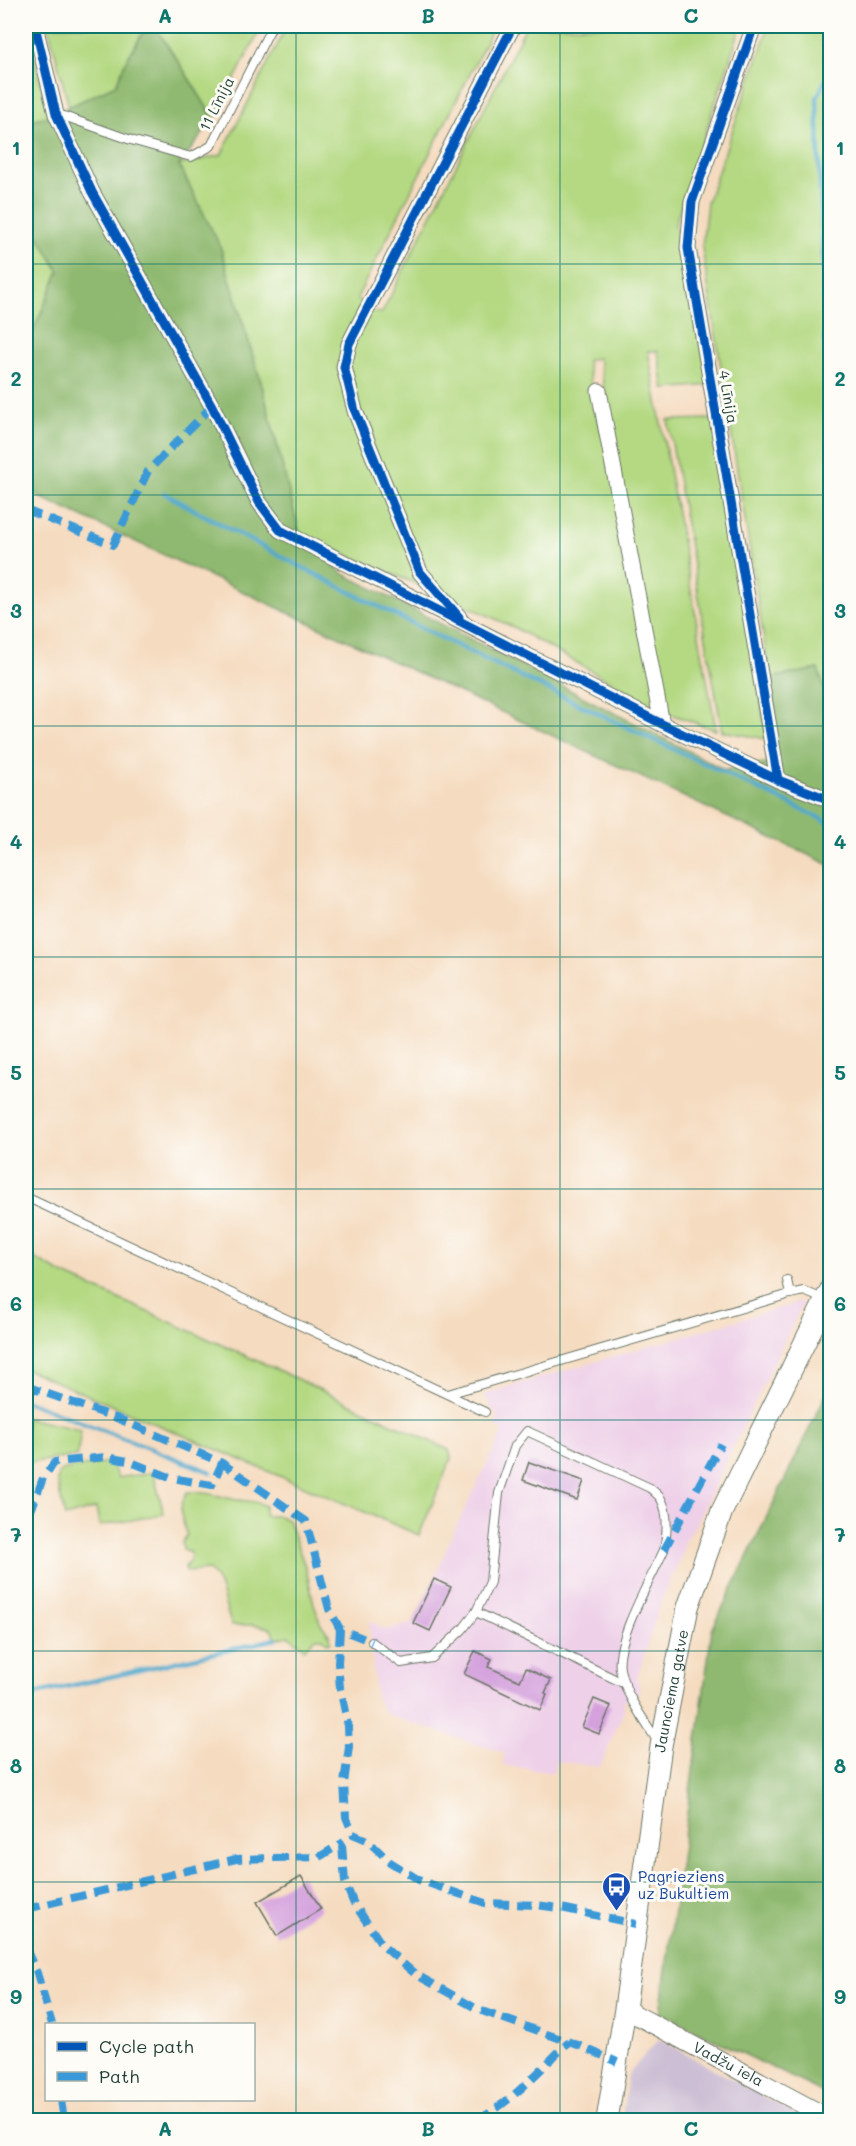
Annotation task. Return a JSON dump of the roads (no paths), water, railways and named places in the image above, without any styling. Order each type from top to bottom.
[{"type":"main road","name":"Jaunciema gatve","points":[[607,2121],[625,2009],[661,1746],[688,1607],[722,1511],[828,1296]]},
{"type":"street","points":[[35,26],[56,114],[92,192],[212,406],[259,502],[280,530],[662,724],[778,780],[831,801]]},
{"type":"street","points":[[462,621],[420,572],[355,411],[344,367],[349,344],[513,26]]},
{"type":"street","name":"4 Līnija","points":[[754,26],[692,202],[688,248],[778,780]]},
{"type":"street","points":[[598,392],[662,724]]},
{"type":"street","name":"Vadžu iela","points":[[625,2009],[831,2120]]},
{"type":"lane","name":"11 Līnija","points":[[56,114],[131,140],[191,156],[211,146],[272,26]]},
{"type":"lane","points":[[26,1197],[485,1412]]},
{"type":"lane","points":[[787,1280],[790,1294]]},
{"type":"lane","points":[[448,1394],[790,1294],[804,1291],[828,1296]]},
{"type":"lane","points":[[372,1642],[401,1663],[432,1658],[463,1629],[476,1612],[490,1582],[499,1493],[515,1446],[526,1431],[650,1488],[661,1499],[667,1522],[666,1542],[622,1639],[619,1657],[620,1671],[631,1697],[661,1746]]},
{"type":"lane","points":[[476,1612],[625,1684]]},
{"type":"waterway","points":[[830,71],[817,98],[826,356],[830,379]]},
{"type":"waterway","points":[[164,493],[245,538],[411,623],[830,823]]},
{"type":"waterway","points":[[26,1401],[211,1472]]},
{"type":"waterway","points":[[26,1696],[276,1639]]},
{"type":"place","name":"Pagrieziens uz Bukultiem","points":[[617,1912]]}]
